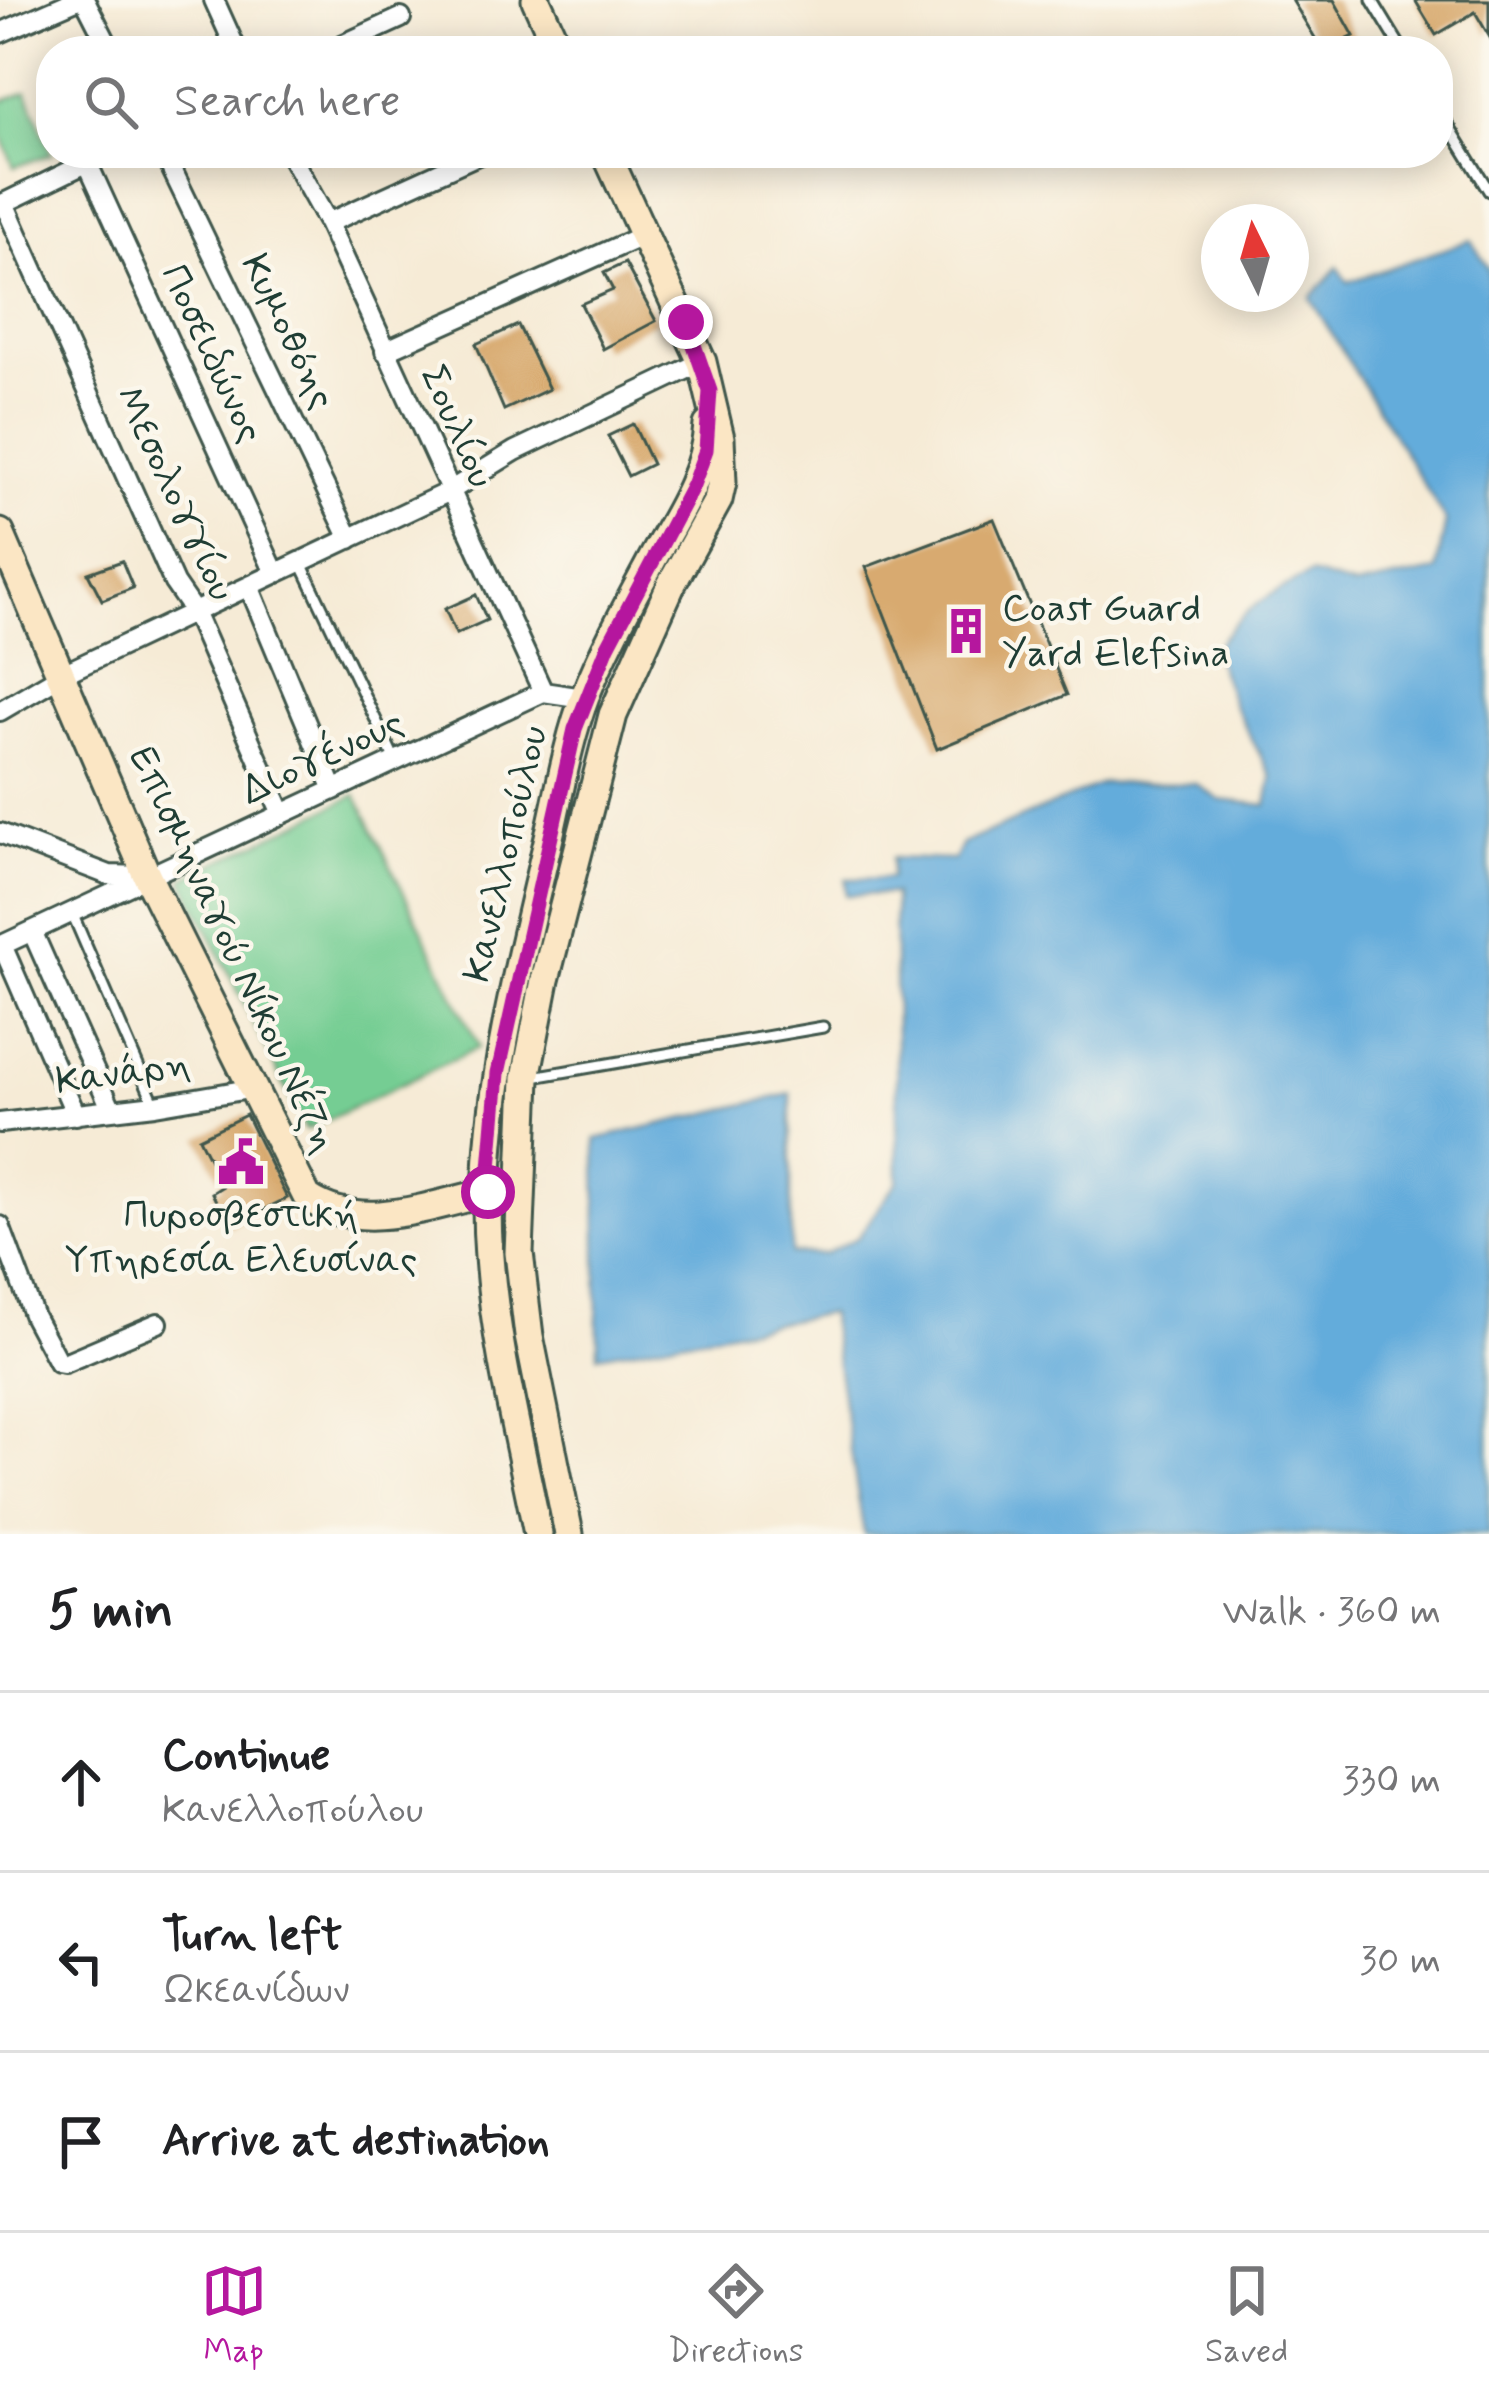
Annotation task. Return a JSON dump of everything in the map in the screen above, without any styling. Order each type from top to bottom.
[{"type":"street","points":[[0,33],[80,0],[103,36]]},
{"type":"street","points":[[214,0],[230,36]]},
{"type":"street","points":[[536,0],[552,36]]},
{"type":"street","points":[[362,36],[401,18]]},
{"type":"street","points":[[2,204],[76,168]]},
{"type":"street","name":"Ποσειδώνος","points":[[91,168],[275,573]]},
{"type":"street","name":"Κυμοθόης","points":[[171,168],[350,539]]},
{"type":"street","name":"Σουλίου","points":[[297,168],[328,223],[543,692]]},
{"type":"street","points":[[328,223],[449,168]]},
{"type":"street","points":[[613,168],[702,362],[710,391]]},
{"type":"street","name":"Μεσολογγίου","points":[[2,204],[174,583],[194,612],[282,814]]},
{"type":"street","points":[[385,351],[644,236]]},
{"type":"street","points":[[0,711],[63,674],[448,492],[515,451],[702,362]]},
{"type":"street","name":"Κανελλοπούλου","points":[[538,1534],[500,1340],[489,1256],[488,1192],[498,1073],[584,698],[699,470],[710,391]]},
{"type":"street","name":"Κανελλοπούλου","points":[[568,1534],[529,1336],[519,1253],[526,1078],[545,980],[613,715],[670,584],[718,500],[722,458],[710,391]]},
{"type":"street","name":"Επισμηναγού Νίκου Νέζη","points":[[0,533],[146,876],[307,1198],[324,1210],[375,1216],[519,1186]]},
{"type":"street","points":[[250,586],[334,790]]},
{"type":"street","points":[[543,692],[584,698]]},
{"type":"street","name":"Διογένους","points":[[1,945],[543,692]]},
{"type":"street","points":[[0,833],[109,875],[146,876]]},
{"type":"street","points":[[32,931],[111,1108]]},
{"type":"street","points":[[1,945],[76,1115]]},
{"type":"street","name":"Κανάρη","points":[[0,1123],[255,1088]]},
{"type":"street","points":[[0,1226],[34,1317],[58,1362],[158,1323]]},
{"type":"lane","points":[[1372,0],[1394,36]]},
{"type":"lane","points":[[1453,132],[1489,191]]},
{"type":"lane","points":[[302,563],[395,760]]},
{"type":"lane","points":[[72,914],[155,1105]]},
{"type":"lane","points":[[498,1073],[526,1078],[823,1027]]},
{"type":"green space","points":[[27,92],[36,115],[36,159],[14,167],[0,132],[0,102]]},
{"type":"green space","points":[[356,795],[479,1047],[306,1130],[183,879]]},
{"type":"water","points":[[1471,240],[1489,270],[1489,1534],[864,1534],[829,1313],[598,1355],[596,1139],[791,1094],[791,1254],[824,1254],[858,1237],[898,1181],[894,894],[846,895],[846,879],[891,878],[892,858],[954,860],[962,844],[1103,783],[1196,784],[1220,800],[1267,805],[1272,777],[1233,704],[1213,650],[1256,605],[1311,574],[1355,587],[1436,571],[1446,521],[1310,298],[1338,267],[1348,282]]},
{"type":"building","points":[[1292,0],[1334,0],[1354,36],[1314,36]]},
{"type":"building","points":[[1415,0],[1489,0],[1489,36],[1475,12],[1436,35]]},
{"type":"building","points":[[625,263],[656,321],[603,349],[581,304],[613,290],[604,273]]},
{"type":"building","points":[[518,325],[549,389],[504,410],[476,344]]},
{"type":"building","points":[[633,424],[652,464],[628,476],[608,436]]},
{"type":"building","name":"Coast Guard Yard Elefsina","points":[[994,519],[1067,695],[937,749],[866,567]]},
{"type":"building","points":[[122,561],[133,588],[102,600],[88,573]]},
{"type":"building","points":[[476,595],[487,620],[456,634],[445,609]]},
{"type":"building","name":"Πυροσβεστική Υπηρεσία Ελευσίνας","points":[[246,1115],[287,1198],[229,1227],[212,1193],[223,1186],[199,1138]]},
{"type":"place","name":"Coast Guard Yard Elefsina","points":[[966,631]]},
{"type":"place","name":"Πυροσβεστική Υπηρεσία Ελευσίνας","points":[[241,1162]]},
{"type":"route","points":[[488,1192],[498,1073],[584,698],[693,485],[706,450],[710,391],[686,322]]}]
